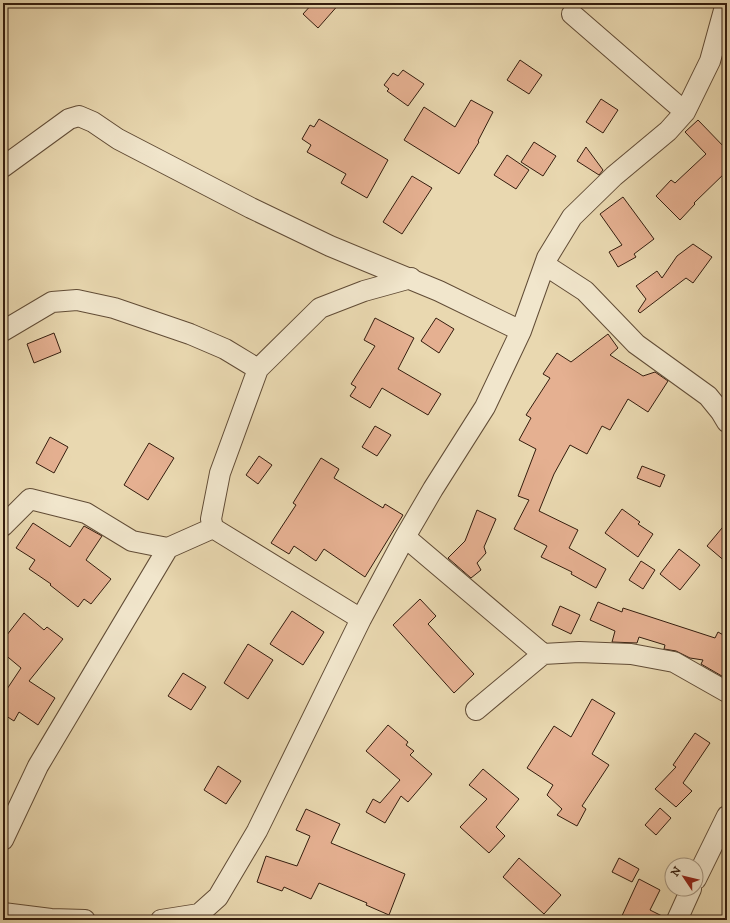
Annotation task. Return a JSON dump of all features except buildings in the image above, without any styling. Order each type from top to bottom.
[{"type":"street","points":[[161,920],[199,914],[218,897],[257,832],[361,619],[405,537],[432,489],[485,407],[521,331],[545,265],[572,218],[614,176],[668,131],[685,112],[710,61],[726,3]]},
{"type":"street","points":[[572,14],[685,112]]},
{"type":"street","points":[[3,167],[63,123],[79,116],[93,122],[118,139],[252,208],[330,246],[411,278],[521,331]]},
{"type":"street","points":[[545,265],[585,291],[636,344],[708,396],[727,422]]},
{"type":"street","points":[[361,619],[213,528],[211,519],[220,473],[258,369],[320,308],[364,291],[411,278]]},
{"type":"street","points":[[3,331],[52,302],[77,300],[114,308],[190,334],[225,349],[258,369]]},
{"type":"street","points":[[3,526],[30,499],[86,513],[132,541],[168,548],[213,528]]},
{"type":"street","points":[[405,537],[543,654]]},
{"type":"street","points":[[3,840],[38,766],[168,548]]},
{"type":"street","points":[[476,710],[543,654],[579,652],[630,654],[674,662],[727,692]]},
{"type":"street","points":[[704,863],[727,816]]},
{"type":"street","points":[[677,920],[687,897]]},
{"type":"street","points":[[3,912],[52,919],[85,920]]}]
